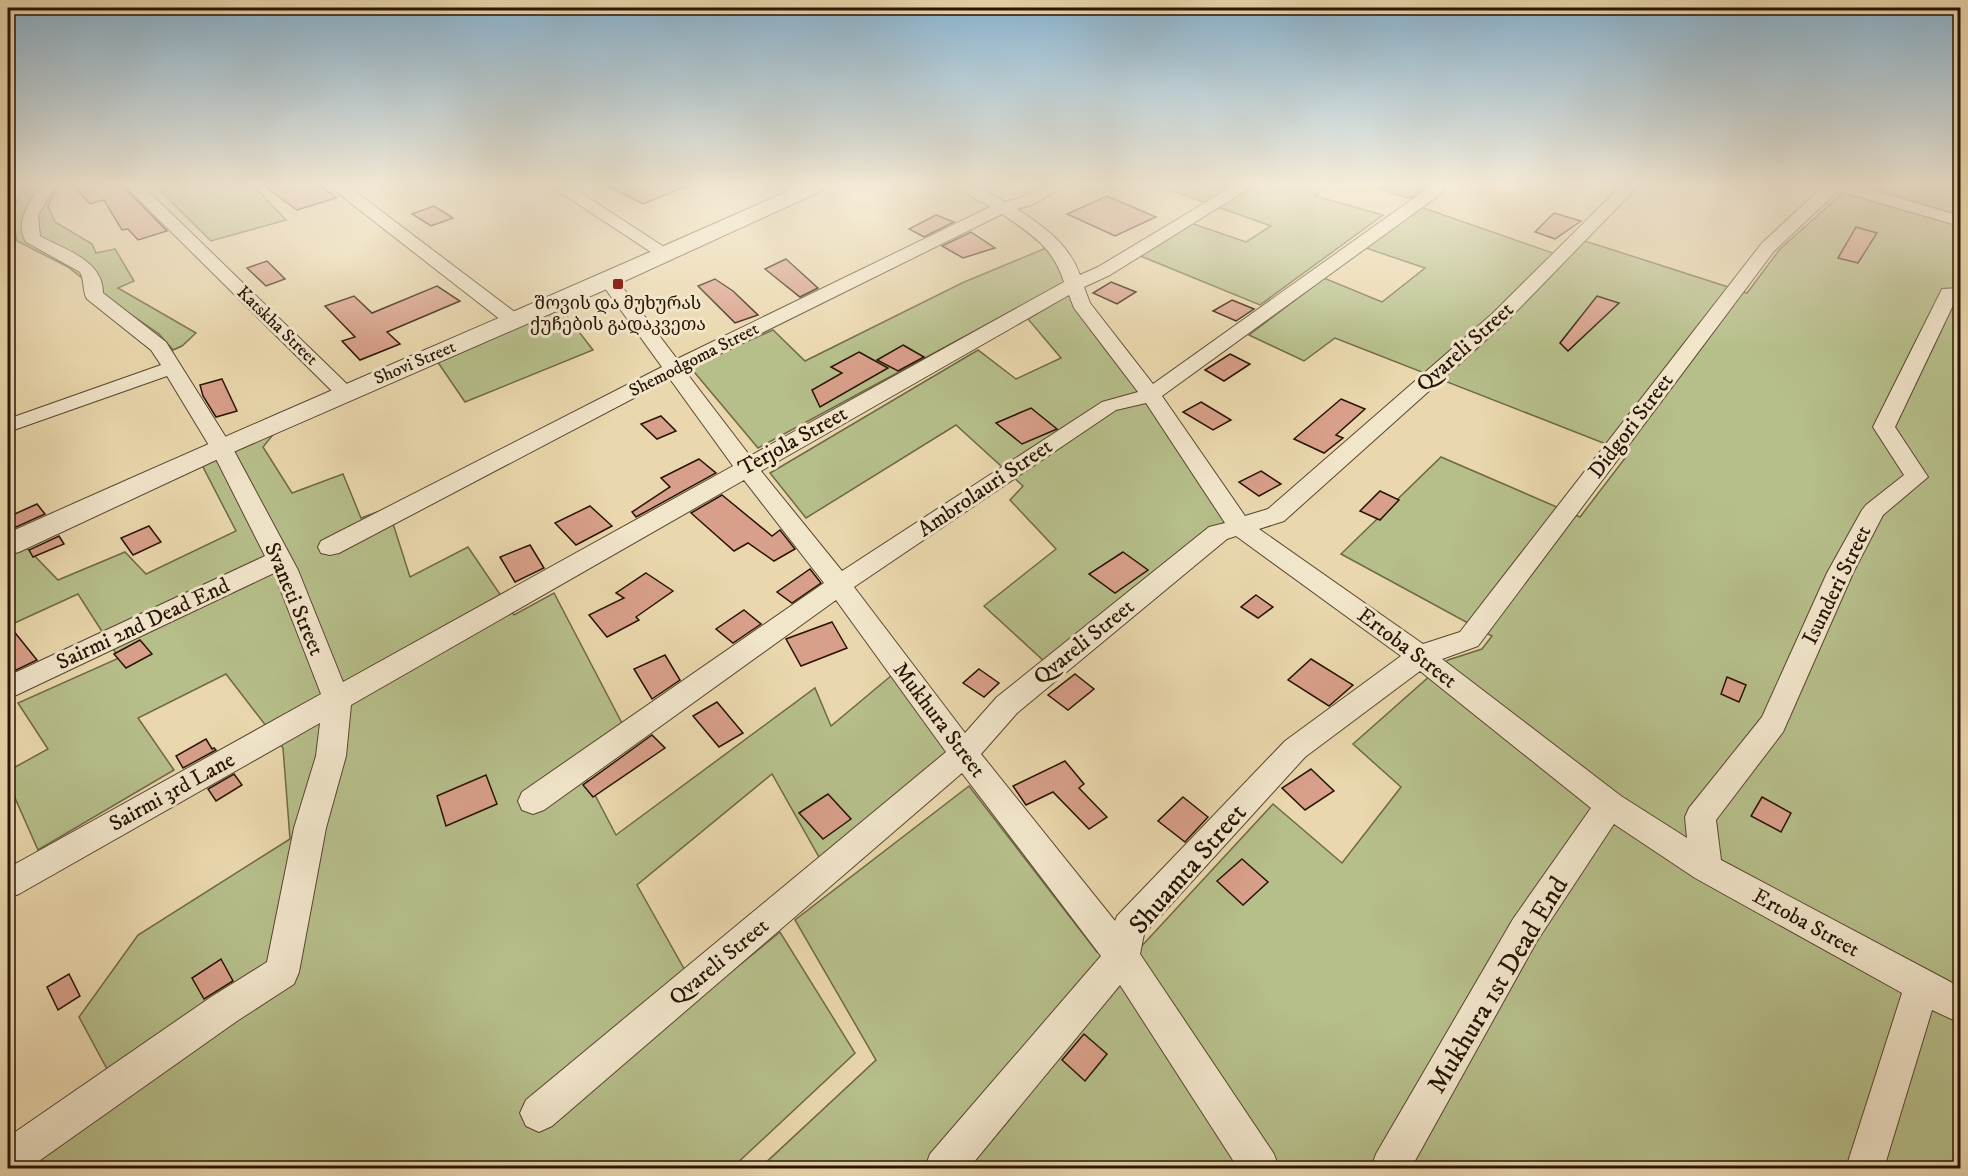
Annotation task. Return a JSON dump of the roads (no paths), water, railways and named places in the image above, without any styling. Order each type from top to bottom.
[{"type":"street","name":"Svaneti Street","points":[[8,1160],[282,972],[310,828],[331,756],[337,700],[279,560],[221,447],[159,346],[94,295],[94,281],[87,268],[32,238]]},
{"type":"street","name":"Katskha Street","points":[[186,238],[345,393]]},
{"type":"street","points":[[405,238],[513,320]]},
{"type":"street","points":[[641,238],[666,254]]},
{"type":"street","name":"Shovi Street","points":[[8,544],[221,447],[608,280],[699,238]]},
{"type":"street","name":"Shemodgoma Street","points":[[330,547],[675,368],[940,238]]},
{"type":"street","name":"Ertoba Street","points":[[1046,238],[1067,263],[1081,304],[1151,394],[1239,526],[1420,656],[1610,805],[1706,868],[1960,1006]]},
{"type":"street","name":"Terjola Street","points":[[337,700],[746,467],[1073,285],[1104,271],[1159,238]]},
{"type":"street","name":"Ambrolauri Street","points":[[533,801],[840,585],[1109,406],[1151,394],[1369,238]]},
{"type":"street","name":"Qvareli Street","points":[[539,1113],[964,754],[1007,705],[1218,533],[1276,515],[1499,318],[1579,238]]},
{"type":"street","name":"Didgori Street","points":[[1420,656],[1469,639],[1768,247],[1778,238]]},
{"type":"street","name":"Mukhura Street","points":[[608,280],[746,467],[840,585],[964,754],[1122,957],[1260,1168]]},
{"type":"street","name":"Isunderi Street","points":[[1706,868],[1700,817],[1773,724],[1840,573],[1874,510],[1917,477],[1884,427],[1949,293],[1960,293]]},
{"type":"street","points":[[8,426],[172,368]]},
{"type":"street","name":"Sairmi 2nd Dead End","points":[[8,688],[279,560]]},
{"type":"street","name":"Shuamta Street","points":[[944,1168],[1122,957],[1129,927],[1295,749],[1420,656]]},
{"type":"street","name":"Sairmi 3rd Lane","points":[[8,884],[337,700]]},
{"type":"street","name":"Mukhura 1st Dead End","points":[[1390,1168],[1526,930],[1610,805]]},
{"type":"street","points":[[1865,1168],[1922,985]]},
{"type":"place","name":"შოვის და მუხურას ქუჩების გადაკვეთა","points":[[618,284]]}]
